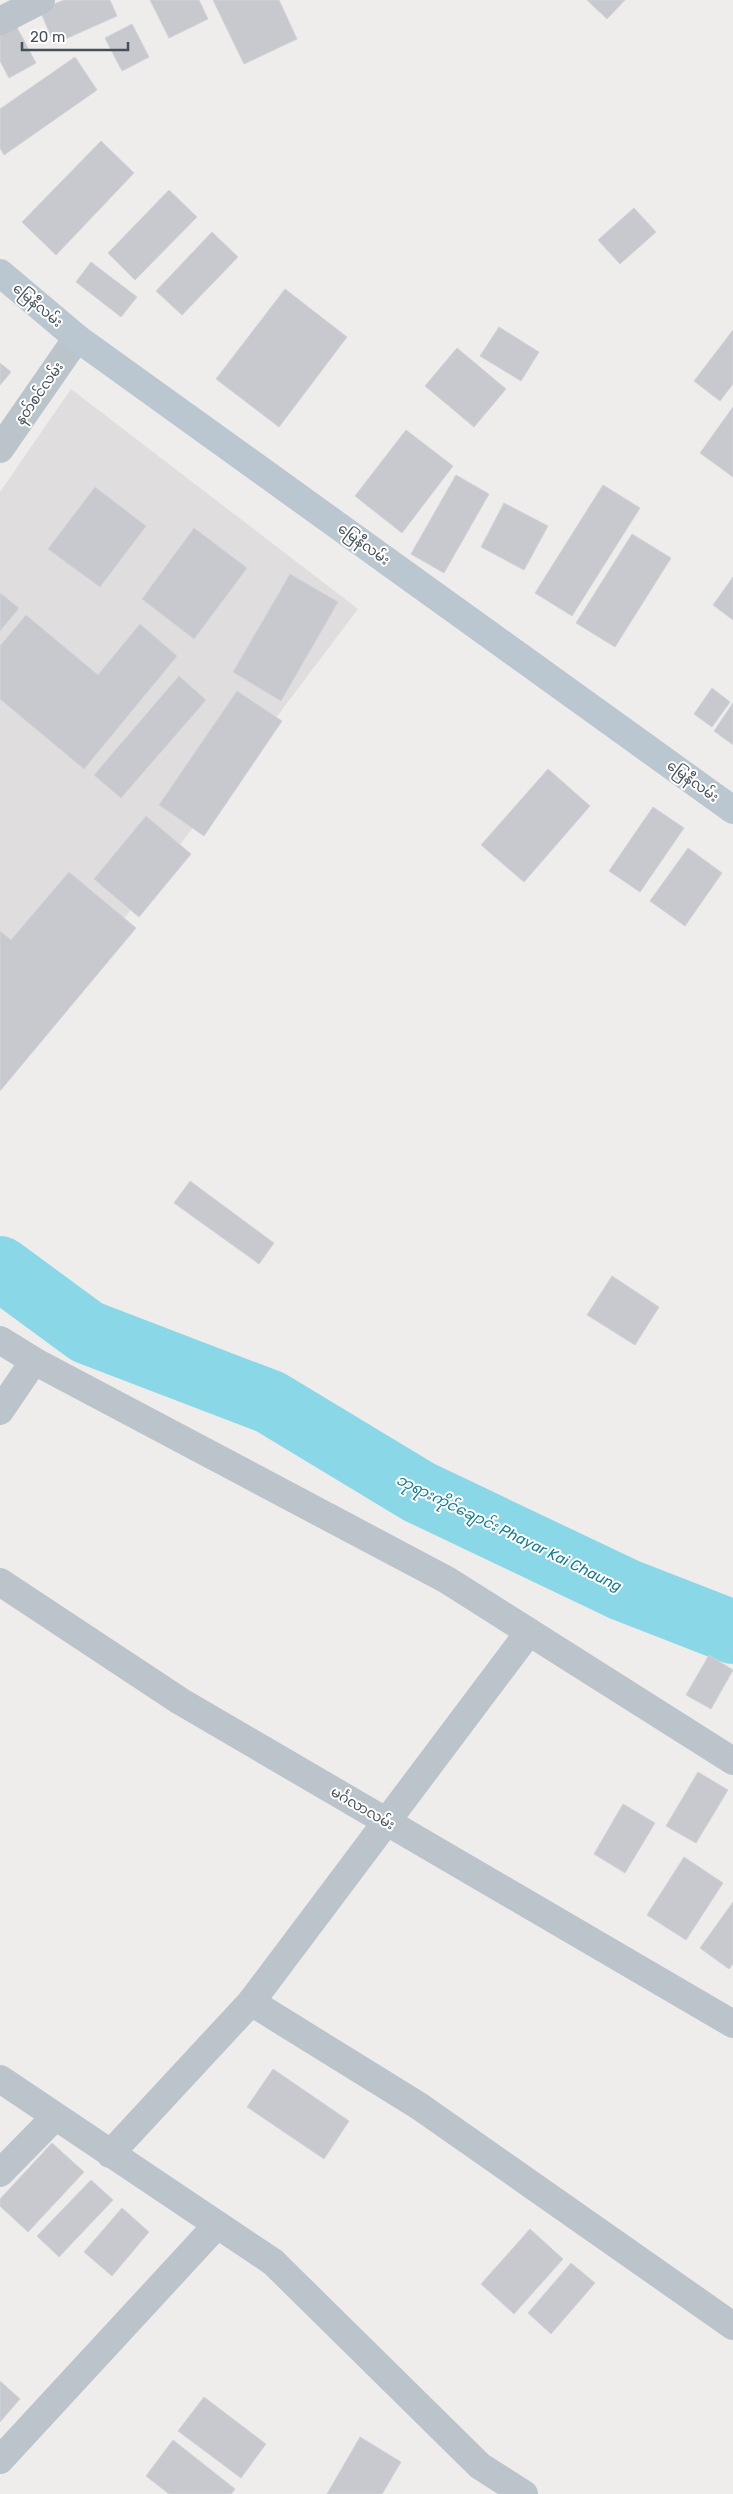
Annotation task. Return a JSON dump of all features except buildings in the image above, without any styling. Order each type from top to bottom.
[{"type":"main road","name":"မြေနီလမ်း","points":[[0,273],[77,338],[733,810]]},
{"type":"street","points":[[0,21],[41,0]]},
{"type":"street","name":"နတ်စင်လမ်း","points":[[0,449],[77,338]]},
{"type":"street","points":[[0,1340],[34,1362],[447,1580],[733,1761]]},
{"type":"street","points":[[0,1411],[34,1362]]},
{"type":"street","name":"မင်္ဂလာလမ်း","points":[[0,1582],[180,1701],[733,2024]]},
{"type":"street","points":[[110,2154],[251,2002],[528,1632]]},
{"type":"street","points":[[251,2002],[419,2106],[733,2326]]},
{"type":"street","points":[[0,2079],[273,2262],[480,2466],[524,2494]]},
{"type":"street","points":[[0,2173],[56,2117]]},
{"type":"street","points":[[0,2460],[217,2225]]},
{"type":"shaded area","points":[[71,389],[358,609],[0,1083],[0,492]]},
{"type":"waterway","name":"ဘုရားကိုင်ချောင်း Phayar Kai Chaung","points":[[0,1268],[87,1332],[270,1402],[419,1492],[625,1590],[733,1632]]}]
